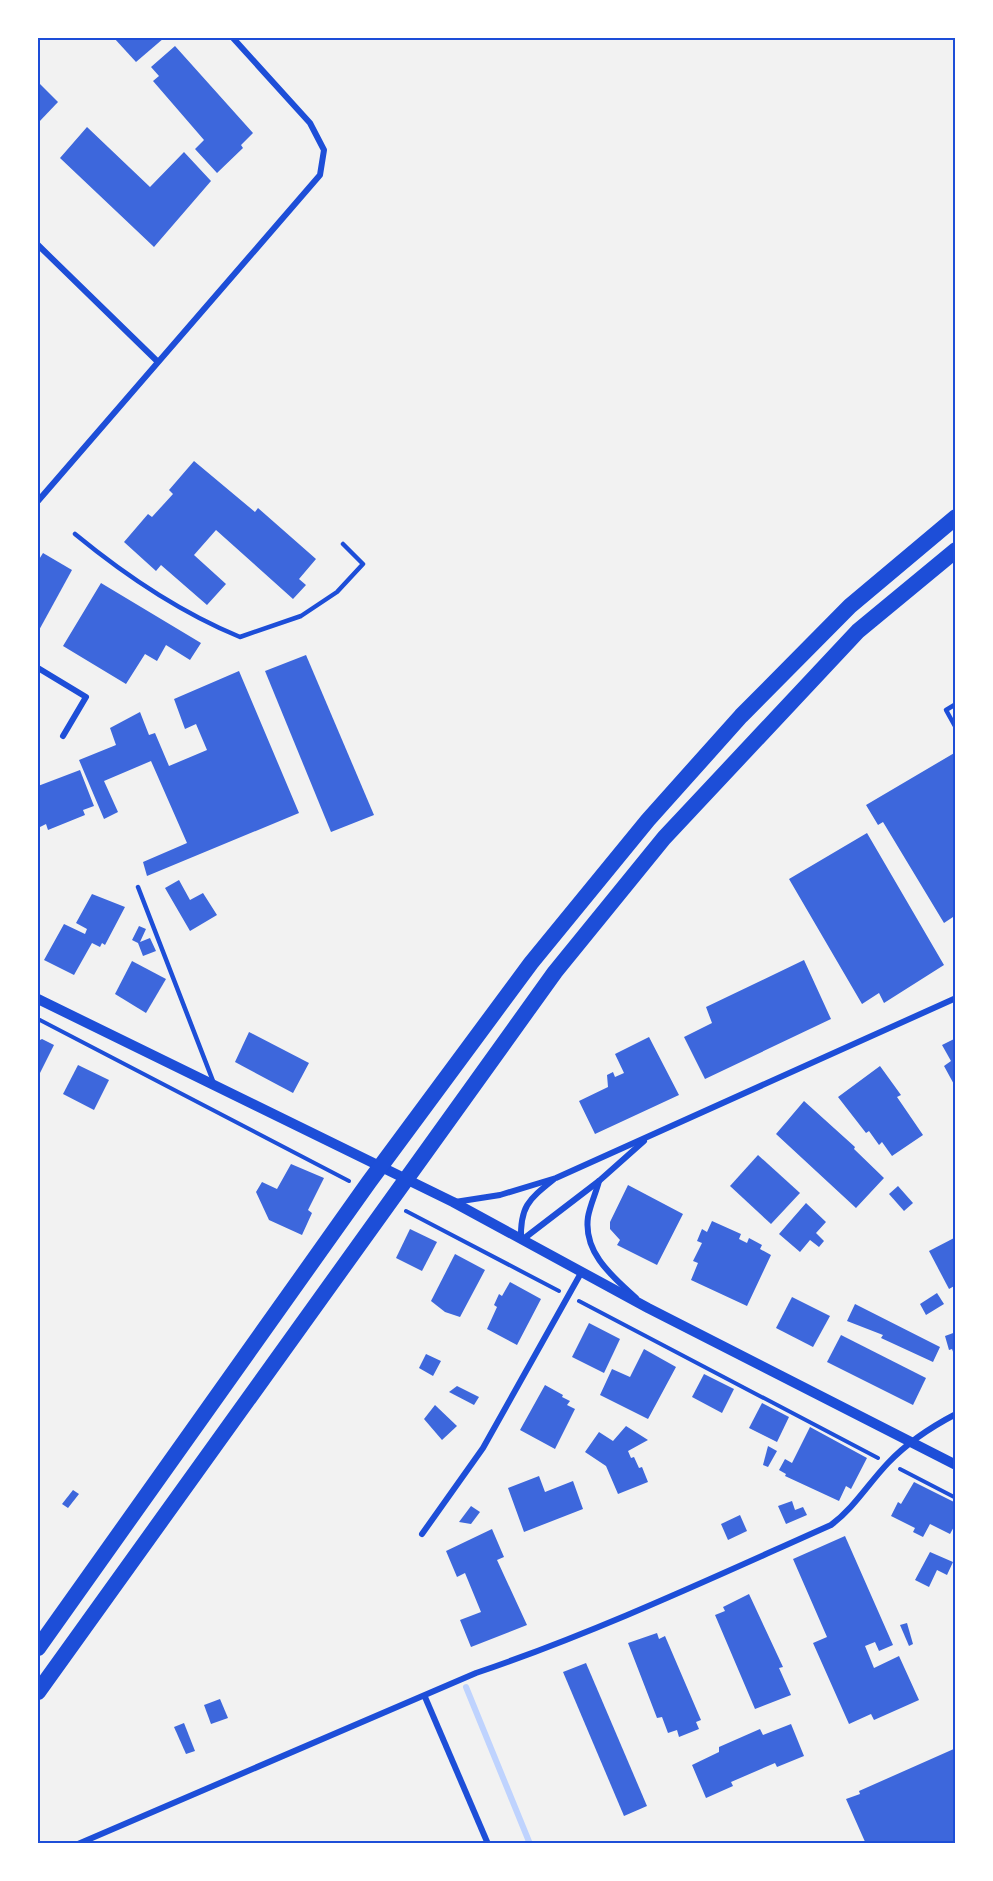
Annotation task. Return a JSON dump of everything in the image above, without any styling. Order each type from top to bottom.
[{"type":"highway","points":[[38,1648],[369,1182],[531,963],[648,820],[741,716],[850,606],[956,517]]},
{"type":"highway","points":[[38,1692],[555,972],[664,838],[858,631],[956,550]]},
{"type":"street","points":[[38,501],[157,361],[320,176],[324,150],[310,123],[233,38]]},
{"type":"street","points":[[38,245],[157,361]]},
{"type":"street","points":[[38,668],[87,697],[63,736]]},
{"type":"street","points":[[453,1202],[500,1195],[556,1178],[956,998]]},
{"type":"street","points":[[38,999],[453,1202],[581,1273],[956,1465]]},
{"type":"street","points":[[521,1241],[599,1181],[649,1137]]},
{"type":"street","points":[[521,1241],[520,1224],[530,1198],[556,1178]]},
{"type":"street","points":[[599,1181],[588,1218],[592,1245],[606,1268],[648,1308]]},
{"type":"street","points":[[422,1534],[483,1448],[581,1273]]},
{"type":"street","points":[[78,1844],[425,1697],[476,1673],[604,1623],[831,1525],[846,1514],[888,1463],[928,1429],[956,1414]]},
{"type":"street","points":[[425,1697],[488,1844]]},
{"type":"lane","points":[[75,534],[117,569],[197,620],[240,637],[301,616],[338,592],[363,564],[343,544]]},
{"type":"lane","points":[[956,704],[946,710],[956,728]]},
{"type":"lane","points":[[138,887],[214,1084]]},
{"type":"path","points":[[38,1019],[356,1185]]},
{"type":"path","points":[[398,1207],[956,1498]]},
{"type":"building","points":[[114,38],[164,38],[136,62]]},
{"type":"building","points":[[175,46],[253,133],[241,145],[243,148],[217,173],[195,149],[204,140],[153,81],[159,76],[151,67]]},
{"type":"building","points":[[38,82],[58,102],[38,123]]},
{"type":"building","points":[[87,127],[150,187],[184,152],[211,181],[154,247],[60,158]]},
{"type":"building","points":[[194,461],[255,512],[258,508],[316,559],[299,579],[306,585],[293,599],[216,530],[194,555],[226,584],[207,605],[161,565],[156,571],[124,542],[148,514],[152,517],[173,494],[169,490]]},
{"type":"building","points":[[43,553],[72,570],[38,632],[38,561]]},
{"type":"building","points":[[101,583],[201,643],[190,660],[166,645],[157,661],[145,654],[126,684],[63,646]]},
{"type":"building","points":[[306,655],[374,815],[331,832],[265,671]]},
{"type":"building","points":[[239,671],[299,813],[147,876],[143,862],[187,843],[151,761],[104,781],[118,812],[104,819],[79,760],[116,745],[110,728],[140,712],[149,735],[155,733],[169,766],[207,750],[196,724],[185,729],[174,699]]},
{"type":"building","points":[[956,752],[956,915],[944,923],[883,822],[878,825],[866,805]]},
{"type":"building","points":[[80,770],[94,806],[83,810],[85,815],[48,830],[46,824],[38,828],[38,786]]},
{"type":"building","points":[[867,833],[944,965],[884,1003],[879,993],[862,1004],[789,879]]},
{"type":"building","points":[[179,880],[190,900],[203,893],[217,915],[190,931],[165,888]]},
{"type":"building","points":[[92,894],[125,907],[105,945],[102,943],[100,947],[92,943],[74,975],[44,960],[64,924],[85,934],[87,929],[76,923]]},
{"type":"building","points":[[139,926],[146,929],[140,942],[150,938],[156,951],[143,956],[138,943],[132,940]]},
{"type":"building","points":[[804,960],[831,1019],[705,1079],[684,1037],[712,1023],[706,1007]]},
{"type":"building","points":[[132,961],[166,979],[146,1013],[115,994]]},
{"type":"building","points":[[249,1032],[309,1063],[293,1093],[235,1062]]},
{"type":"building","points":[[649,1037],[679,1095],[595,1134],[579,1101],[608,1087],[607,1075],[613,1072],[615,1077],[624,1073],[615,1054]]},
{"type":"building","points":[[956,1038],[956,1088],[944,1066],[951,1061],[942,1045]]},
{"type":"building","points":[[42,1039],[54,1045],[38,1077],[38,1041]]},
{"type":"building","points":[[78,1065],[109,1080],[94,1110],[63,1094]]},
{"type":"building","points":[[880,1066],[901,1095],[897,1097],[923,1135],[892,1156],[882,1142],[879,1145],[869,1131],[866,1133],[838,1097]]},
{"type":"building","points":[[804,1101],[855,1147],[854,1149],[884,1178],[856,1208],[776,1134]]},
{"type":"building","points":[[758,1155],[800,1193],[771,1224],[730,1186]]},
{"type":"building","points":[[291,1164],[324,1178],[308,1210],[312,1213],[302,1235],[269,1220],[256,1192],[262,1182],[277,1189]]},
{"type":"building","points":[[628,1185],[683,1214],[657,1265],[617,1245],[620,1240],[610,1229],[610,1222]]},
{"type":"building","points":[[898,1186],[913,1203],[904,1211],[889,1194]]},
{"type":"building","points":[[806,1203],[826,1222],[816,1233],[824,1241],[819,1247],[810,1240],[800,1252],[779,1234]]},
{"type":"building","points":[[712,1221],[741,1234],[739,1239],[747,1243],[749,1238],[762,1245],[760,1249],[771,1255],[747,1306],[691,1280],[698,1263],[693,1261],[702,1243],[697,1241],[702,1229],[707,1232]]},
{"type":"building","points":[[410,1229],[437,1242],[422,1271],[396,1258]]},
{"type":"building","points":[[956,1237],[956,1285],[949,1289],[929,1251]]},
{"type":"building","points":[[455,1254],[485,1270],[460,1317],[445,1312],[431,1301]]},
{"type":"building","points":[[510,1282],[541,1299],[517,1345],[487,1329],[497,1307],[494,1305],[499,1294],[502,1296]]},
{"type":"building","points":[[937,1293],[944,1304],[926,1315],[920,1304]]},
{"type":"building","points":[[792,1297],[830,1316],[813,1347],[776,1328]]},
{"type":"building","points":[[855,1304],[940,1347],[933,1362],[881,1338],[883,1335],[847,1321]]},
{"type":"building","points":[[589,1323],[620,1339],[604,1373],[572,1357]]},
{"type":"building","points":[[956,1332],[955,1357],[952,1349],[949,1350],[945,1336]]},
{"type":"building","points":[[841,1335],[926,1378],[913,1405],[827,1362]]},
{"type":"building","points":[[644,1349],[676,1367],[648,1419],[600,1395],[612,1369],[630,1377]]},
{"type":"building","points":[[426,1354],[441,1361],[433,1376],[419,1368]]},
{"type":"building","points":[[704,1374],[734,1389],[722,1413],[692,1397]]},
{"type":"building","points":[[545,1385],[563,1395],[562,1397],[570,1401],[567,1405],[575,1409],[555,1449],[520,1430]]},
{"type":"building","points":[[457,1386],[479,1397],[474,1405],[449,1392]]},
{"type":"building","points":[[762,1403],[789,1417],[777,1442],[749,1428]]},
{"type":"building","points":[[435,1405],[457,1426],[442,1440],[424,1419]]},
{"type":"building","points":[[626,1426],[648,1440],[628,1451],[639,1468],[642,1467],[648,1482],[618,1494],[606,1466],[585,1452],[599,1432],[613,1441]]},
{"type":"building","points":[[810,1427],[867,1458],[851,1489],[846,1486],[839,1501],[785,1476],[786,1474],[779,1470],[785,1459],[792,1463]]},
{"type":"building","points":[[768,1446],[777,1451],[768,1467],[763,1465]]},
{"type":"building","points":[[539,1476],[545,1492],[573,1481],[583,1509],[524,1532],[508,1488]]},
{"type":"building","points":[[914,1482],[956,1503],[956,1523],[950,1534],[930,1524],[923,1537],[913,1532],[915,1528],[891,1516],[898,1502],[901,1504]]},
{"type":"building","points":[[73,1490],[79,1494],[68,1508],[62,1504]]},
{"type":"building","points":[[792,1501],[795,1510],[803,1507],[807,1515],[786,1524],[778,1506]]},
{"type":"building","points":[[471,1506],[480,1512],[471,1524],[459,1522]]},
{"type":"building","points":[[740,1515],[747,1531],[728,1540],[721,1524]]},
{"type":"building","points":[[492,1529],[504,1557],[497,1560],[527,1625],[471,1647],[460,1620],[481,1612],[465,1573],[457,1577],[446,1551]]},
{"type":"building","points":[[845,1536],[893,1645],[879,1651],[875,1642],[865,1646],[874,1668],[899,1656],[919,1700],[874,1720],[871,1714],[849,1724],[813,1643],[827,1637],[793,1559]]},
{"type":"building","points":[[930,1552],[953,1562],[947,1575],[937,1570],[929,1587],[915,1580]]},
{"type":"building","points":[[749,1594],[783,1667],[779,1668],[791,1695],[755,1709],[715,1615],[725,1611],[723,1607]]},
{"type":"building","points":[[907,1623],[913,1644],[909,1646],[900,1625]]},
{"type":"building","points":[[657,1633],[659,1639],[665,1636],[701,1720],[696,1722],[699,1729],[679,1737],[677,1730],[668,1733],[662,1717],[657,1718],[628,1643]]},
{"type":"building","points":[[586,1663],[647,1806],[624,1816],[563,1672]]},
{"type":"building","points":[[220,1699],[228,1718],[211,1724],[204,1705]]},
{"type":"building","points":[[184,1723],[195,1751],[186,1754],[174,1727]]},
{"type":"building","points":[[791,1724],[804,1756],[777,1767],[775,1763],[731,1782],[733,1786],[706,1798],[692,1765],[719,1752],[719,1747],[760,1729],[763,1735]]},
{"type":"building","points":[[956,1748],[956,1844],[866,1844],[846,1799]]},
{"type":"waterway","points":[[466,1687],[530,1844]]}]
